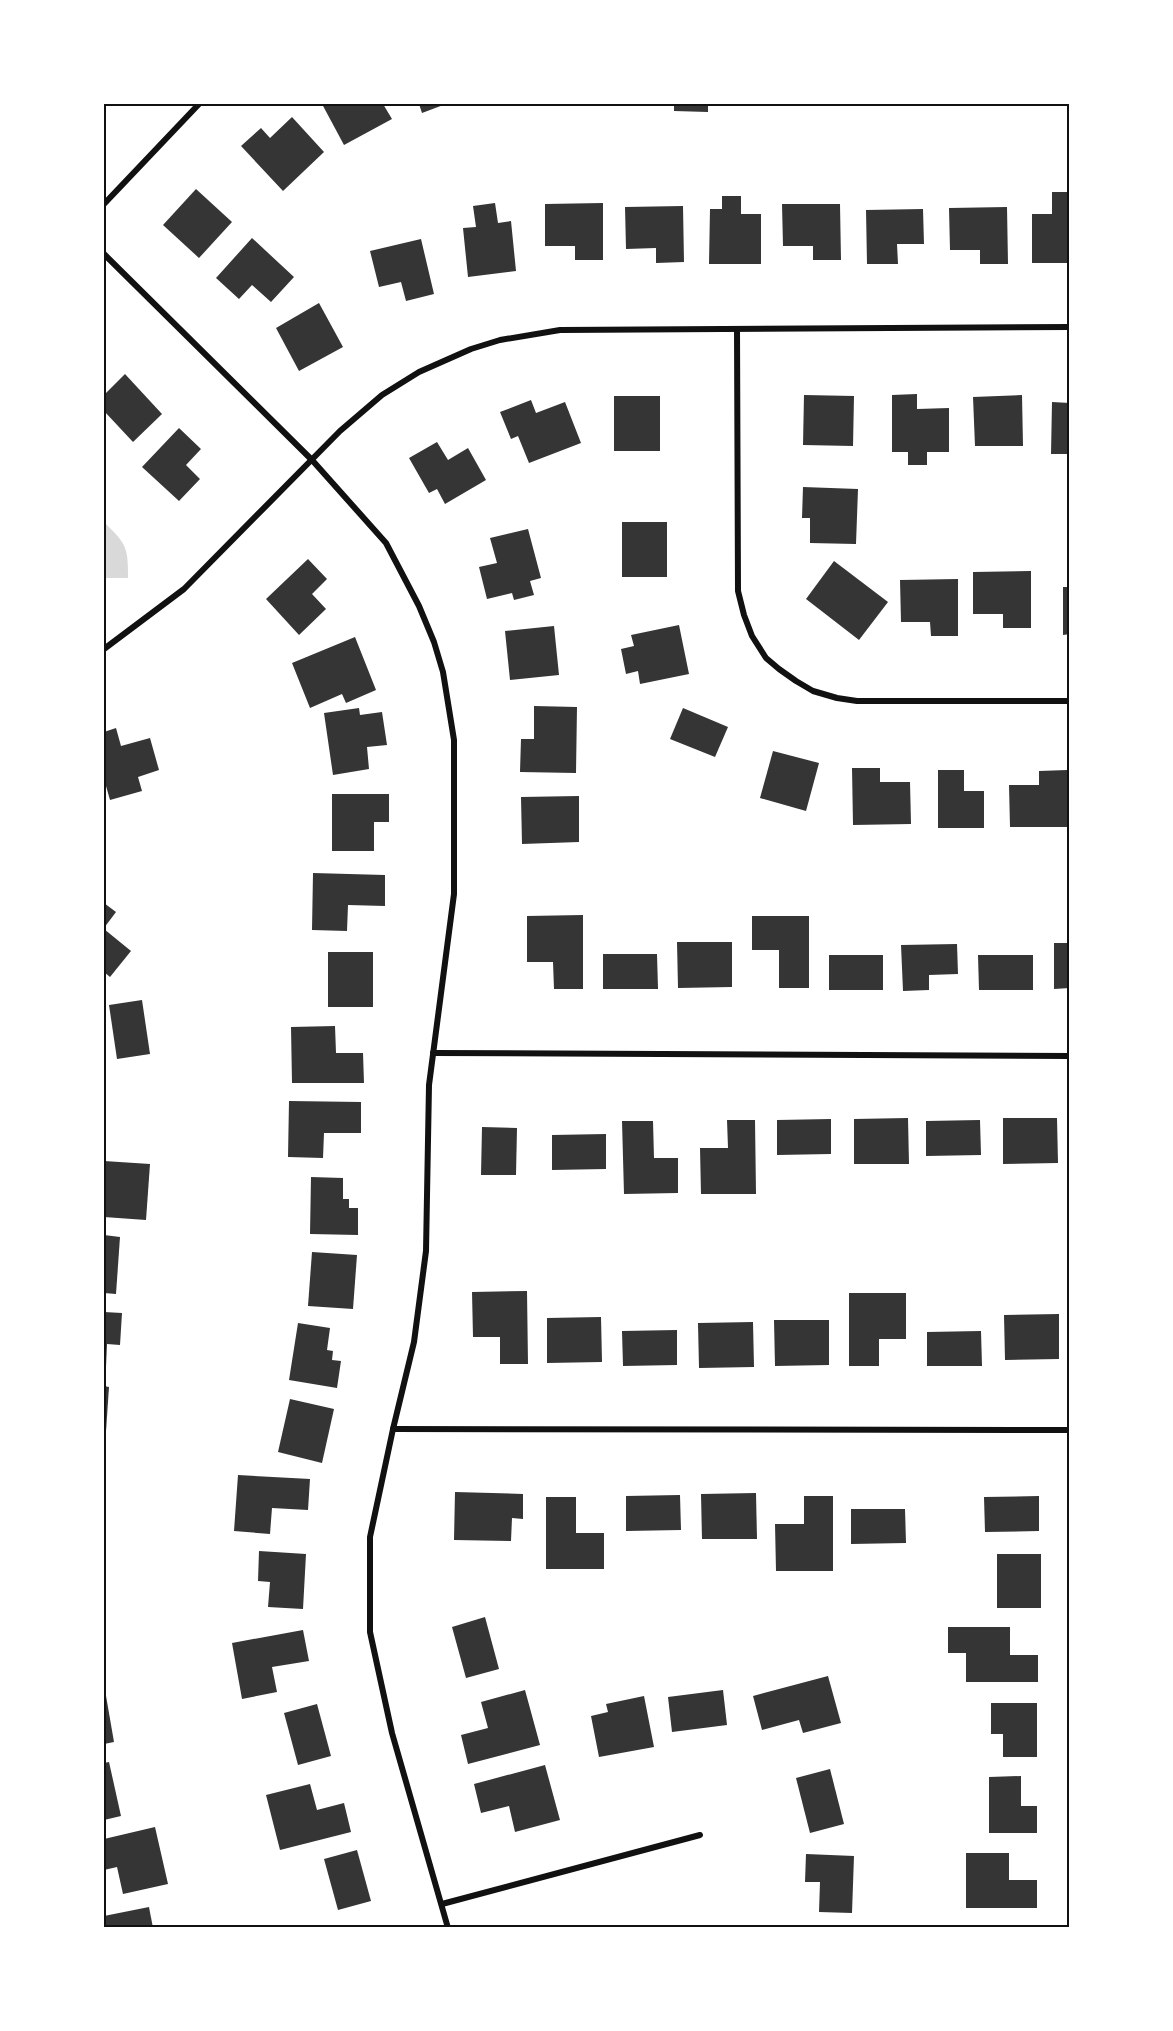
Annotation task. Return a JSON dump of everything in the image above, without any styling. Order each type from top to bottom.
[{"type":"street","points":[[104,204],[199,104]]},
{"type":"street","points":[[104,254],[312,460],[386,543],[419,606],[434,642],[447,695],[454,740],[455,861],[450,932],[429,1086],[426,1251],[414,1342],[370,1537],[370,1632],[392,1733],[448,1928]]},
{"type":"street","points":[[104,649],[184,589],[340,431],[382,395],[419,372],[471,349],[500,340],[560,330],[1070,327]]},
{"type":"street","points":[[738,329],[738,591],[752,636],[766,657],[796,681],[813,691],[857,701],[1070,701]]},
{"type":"street","points":[[433,1053],[1070,1056]]},
{"type":"street","points":[[393,1429],[1070,1430]]},
{"type":"street","points":[[442,1905],[700,1835]]},
{"type":"shaded area","points":[[104,522],[124,546],[128,578],[104,578]]},
{"type":"building","points":[[322,104],[383,104],[392,119],[344,145]]},
{"type":"building","points":[[419,104],[446,104],[422,113]]},
{"type":"building","points":[[674,104],[708,104],[708,112],[674,111]]},
{"type":"building","points":[[292,117],[324,152],[283,191],[241,146],[261,128],[270,138]]},
{"type":"building","points":[[196,189],[232,222],[199,258],[163,225]]},
{"type":"building","points":[[1052,192],[1070,192],[1070,263],[1032,263],[1032,214],[1052,214]]},
{"type":"building","points":[[722,196],[741,196],[741,214],[761,214],[761,264],[709,264],[710,209],[722,209]]},
{"type":"building","points":[[495,203],[498,223],[511,221],[516,271],[468,277],[463,228],[476,227],[473,206]]},
{"type":"building","points":[[603,203],[603,260],[575,260],[575,246],[545,246],[545,204]]},
{"type":"building","points":[[782,204],[840,204],[841,260],[813,260],[813,246],[783,246]]},
{"type":"building","points":[[683,206],[684,262],[656,263],[656,248],[626,249],[625,207]]},
{"type":"building","points":[[1007,207],[1008,264],[980,264],[980,250],[950,250],[949,208]]},
{"type":"building","points":[[923,209],[924,244],[897,244],[898,264],[867,264],[866,210]]},
{"type":"building","points":[[252,238],[294,277],[271,302],[252,285],[239,299],[216,278]]},
{"type":"building","points":[[421,239],[434,294],[406,301],[401,282],[379,287],[370,251]]},
{"type":"building","points":[[319,303],[343,347],[299,371],[276,328]]},
{"type":"building","points":[[125,374],[162,414],[133,442],[104,411],[104,395]]},
{"type":"building","points":[[917,394],[917,409],[949,408],[949,452],[927,452],[927,465],[908,465],[908,452],[892,452],[892,395]]},
{"type":"building","points":[[804,395],[854,396],[853,446],[803,445]]},
{"type":"building","points":[[1022,395],[1023,446],[975,446],[973,397]]},
{"type":"building","points":[[614,396],[660,396],[660,451],[614,451]]},
{"type":"building","points":[[531,400],[536,413],[565,402],[581,443],[529,463],[518,436],[511,439],[500,412]]},
{"type":"building","points":[[1052,402],[1070,403],[1070,465],[1067,465],[1067,454],[1051,454]]},
{"type":"building","points":[[179,428],[201,449],[186,465],[200,479],[179,501],[142,467]]},
{"type":"building","points":[[437,442],[448,460],[468,448],[486,480],[445,504],[437,489],[429,493],[409,458]]},
{"type":"building","points":[[803,487],[858,489],[856,544],[810,543],[810,518],[802,518]]},
{"type":"building","points":[[622,522],[667,522],[667,577],[622,577]]},
{"type":"building","points":[[528,529],[541,578],[530,581],[534,595],[514,600],[512,593],[487,599],[479,567],[497,563],[490,538]]},
{"type":"building","points":[[308,559],[327,579],[312,594],[326,609],[299,635],[266,599]]},
{"type":"building","points":[[834,561],[888,602],[859,640],[806,599]]},
{"type":"building","points":[[1031,571],[1031,628],[1003,628],[1003,614],[973,614],[973,572]]},
{"type":"building","points":[[958,579],[958,636],[931,636],[930,622],[901,622],[900,580]]},
{"type":"building","points":[[1063,587],[1070,587],[1070,634],[1063,635]]},
{"type":"building","points":[[679,625],[689,674],[640,684],[638,671],[626,674],[621,649],[634,646],[631,635]]},
{"type":"building","points":[[554,626],[559,675],[510,680],[505,631]]},
{"type":"building","points":[[355,637],[376,690],[346,703],[342,694],[310,708],[292,663]]},
{"type":"building","points":[[534,706],[577,707],[576,773],[520,772],[521,739],[534,739]]},
{"type":"building","points":[[359,708],[360,715],[382,712],[387,745],[367,747],[369,769],[333,775],[324,713]]},
{"type":"building","points":[[683,708],[728,727],[715,757],[670,739]]},
{"type":"building","points":[[116,728],[121,746],[150,738],[159,770],[138,777],[142,791],[110,800],[104,779],[104,732]]},
{"type":"building","points":[[773,751],[819,763],[806,811],[760,798]]},
{"type":"building","points":[[852,768],[880,768],[880,782],[910,782],[911,824],[853,825]]},
{"type":"building","points":[[938,770],[964,770],[964,791],[984,791],[984,828],[938,828]]},
{"type":"building","points":[[1067,770],[1068,827],[1010,827],[1009,785],[1039,785],[1039,771]]},
{"type":"building","points":[[332,794],[389,794],[389,822],[374,822],[374,851],[332,851]]},
{"type":"building","points":[[579,796],[579,842],[522,844],[521,797]]},
{"type":"building","points":[[313,873],[385,875],[385,906],[348,905],[347,931],[312,930]]},
{"type":"building","points":[[104,903],[116,912],[104,928]]},
{"type":"building","points":[[583,915],[583,989],[554,989],[553,962],[527,962],[527,916]]},
{"type":"building","points":[[752,916],[809,916],[809,988],[779,988],[779,950],[752,950]]},
{"type":"building","points":[[104,929],[131,951],[110,977],[104,972]]},
{"type":"building","points":[[677,942],[732,942],[732,987],[678,988]]},
{"type":"building","points":[[1054,943],[1070,943],[1070,988],[1054,989]]},
{"type":"building","points":[[957,944],[958,974],[929,975],[929,990],[903,991],[901,945]]},
{"type":"building","points":[[328,952],[373,952],[373,1007],[328,1007]]},
{"type":"building","points":[[603,954],[657,954],[658,989],[603,989]]},
{"type":"building","points":[[829,955],[883,955],[883,990],[829,990]]},
{"type":"building","points":[[978,955],[1033,955],[1033,990],[979,990]]},
{"type":"building","points":[[142,1000],[150,1054],[117,1059],[109,1005]]},
{"type":"building","points":[[335,1026],[336,1053],[363,1053],[364,1083],[292,1083],[291,1027]]},
{"type":"building","points":[[289,1101],[361,1102],[361,1133],[324,1133],[323,1158],[288,1157]]},
{"type":"building","points":[[908,1118],[909,1164],[854,1164],[854,1119]]},
{"type":"building","points":[[1003,1118],[1057,1118],[1058,1163],[1003,1164]]},
{"type":"building","points":[[831,1119],[831,1154],[777,1155],[777,1120]]},
{"type":"building","points":[[727,1120],[755,1120],[756,1194],[701,1194],[700,1148],[728,1148]]},
{"type":"building","points":[[980,1120],[981,1155],[926,1156],[926,1121]]},
{"type":"building","points":[[622,1121],[653,1121],[654,1158],[678,1158],[678,1193],[624,1194]]},
{"type":"building","points":[[482,1127],[517,1128],[516,1175],[481,1175]]},
{"type":"building","points":[[606,1134],[606,1169],[552,1170],[552,1135]]},
{"type":"building","points":[[104,1161],[150,1164],[146,1220],[104,1217]]},
{"type":"building","points":[[311,1177],[343,1178],[343,1199],[349,1199],[349,1208],[358,1208],[358,1235],[310,1234]]},
{"type":"building","points":[[104,1235],[120,1237],[116,1294],[104,1293]]},
{"type":"building","points":[[312,1252],[357,1255],[353,1309],[308,1306]]},
{"type":"building","points":[[527,1291],[528,1364],[500,1364],[500,1337],[473,1337],[472,1292]]},
{"type":"building","points":[[849,1293],[906,1293],[906,1339],[879,1339],[879,1366],[849,1366]]},
{"type":"building","points":[[104,1312],[122,1313],[120,1345],[107,1344],[106,1367],[104,1367]]},
{"type":"building","points":[[1059,1314],[1059,1359],[1005,1360],[1004,1315]]},
{"type":"building","points":[[601,1317],[602,1362],[547,1363],[547,1318]]},
{"type":"building","points":[[774,1320],[829,1320],[829,1365],[775,1366]]},
{"type":"building","points":[[753,1322],[754,1367],[699,1368],[698,1323]]},
{"type":"building","points":[[298,1323],[330,1328],[327,1350],[333,1351],[332,1360],[341,1361],[337,1388],[289,1380]]},
{"type":"building","points":[[677,1330],[677,1365],[623,1366],[622,1331]]},
{"type":"building","points":[[981,1331],[982,1366],[927,1366],[927,1332]]},
{"type":"building","points":[[104,1386],[109,1387],[105,1446],[104,1445]]},
{"type":"building","points":[[290,1399],[334,1409],[322,1463],[278,1452]]},
{"type":"building","points":[[238,1475],[310,1479],[308,1510],[272,1508],[270,1534],[234,1531]]},
{"type":"building","points":[[455,1492],[523,1494],[523,1519],[512,1518],[511,1541],[454,1540]]},
{"type":"building","points":[[756,1493],[757,1539],[702,1539],[701,1494]]},
{"type":"building","points":[[680,1495],[681,1530],[626,1531],[626,1496]]},
{"type":"building","points":[[804,1496],[833,1496],[833,1571],[776,1571],[775,1524],[804,1524]]},
{"type":"building","points":[[1039,1496],[1039,1531],[985,1532],[984,1497]]},
{"type":"building","points":[[546,1497],[576,1497],[576,1533],[604,1533],[604,1569],[546,1569]]},
{"type":"building","points":[[851,1509],[905,1509],[906,1543],[851,1544]]},
{"type":"building","points":[[259,1551],[306,1554],[303,1609],[268,1607],[270,1582],[258,1581]]},
{"type":"building","points":[[997,1554],[1041,1554],[1041,1608],[997,1608]]},
{"type":"building","points":[[485,1617],[499,1669],[466,1678],[452,1627]]},
{"type":"building","points":[[948,1627],[1010,1627],[1010,1655],[1038,1655],[1038,1682],[966,1682],[966,1653],[948,1653]]},
{"type":"building","points":[[303,1630],[309,1661],[272,1667],[277,1692],[242,1699],[232,1643]]},
{"type":"building","points":[[828,1676],[841,1723],[803,1733],[799,1720],[762,1730],[753,1696]]},
{"type":"building","points":[[525,1690],[540,1745],[468,1764],[461,1735],[488,1728],[481,1702]]},
{"type":"building","points":[[723,1690],[727,1725],[672,1732],[668,1697]]},
{"type":"building","points":[[104,1691],[114,1742],[104,1744]]},
{"type":"building","points":[[644,1696],[654,1747],[599,1757],[591,1716],[608,1712],[606,1704]]},
{"type":"building","points":[[991,1703],[1037,1703],[1037,1757],[1003,1757],[1003,1734],[991,1734]]},
{"type":"building","points":[[317,1704],[331,1756],[298,1765],[284,1713]]},
{"type":"building","points":[[109,1762],[121,1816],[104,1820],[104,1763]]},
{"type":"building","points":[[545,1765],[560,1820],[515,1832],[509,1806],[481,1813],[474,1784]]},
{"type":"building","points":[[830,1769],[844,1824],[810,1833],[796,1778]]},
{"type":"building","points":[[1021,1776],[1021,1806],[1037,1806],[1037,1833],[989,1833],[989,1777]]},
{"type":"building","points":[[310,1784],[317,1810],[344,1803],[351,1832],[280,1850],[266,1795]]},
{"type":"building","points":[[155,1827],[168,1884],[123,1894],[117,1867],[104,1870],[104,1839]]},
{"type":"building","points":[[357,1850],[371,1901],[338,1910],[324,1859]]},
{"type":"building","points":[[966,1853],[1009,1853],[1009,1880],[1037,1880],[1037,1908],[966,1908]]},
{"type":"building","points":[[806,1854],[854,1856],[852,1913],[819,1912],[820,1882],[805,1882]]},
{"type":"building","points":[[149,1907],[153,1928],[104,1928],[104,1916]]}]
